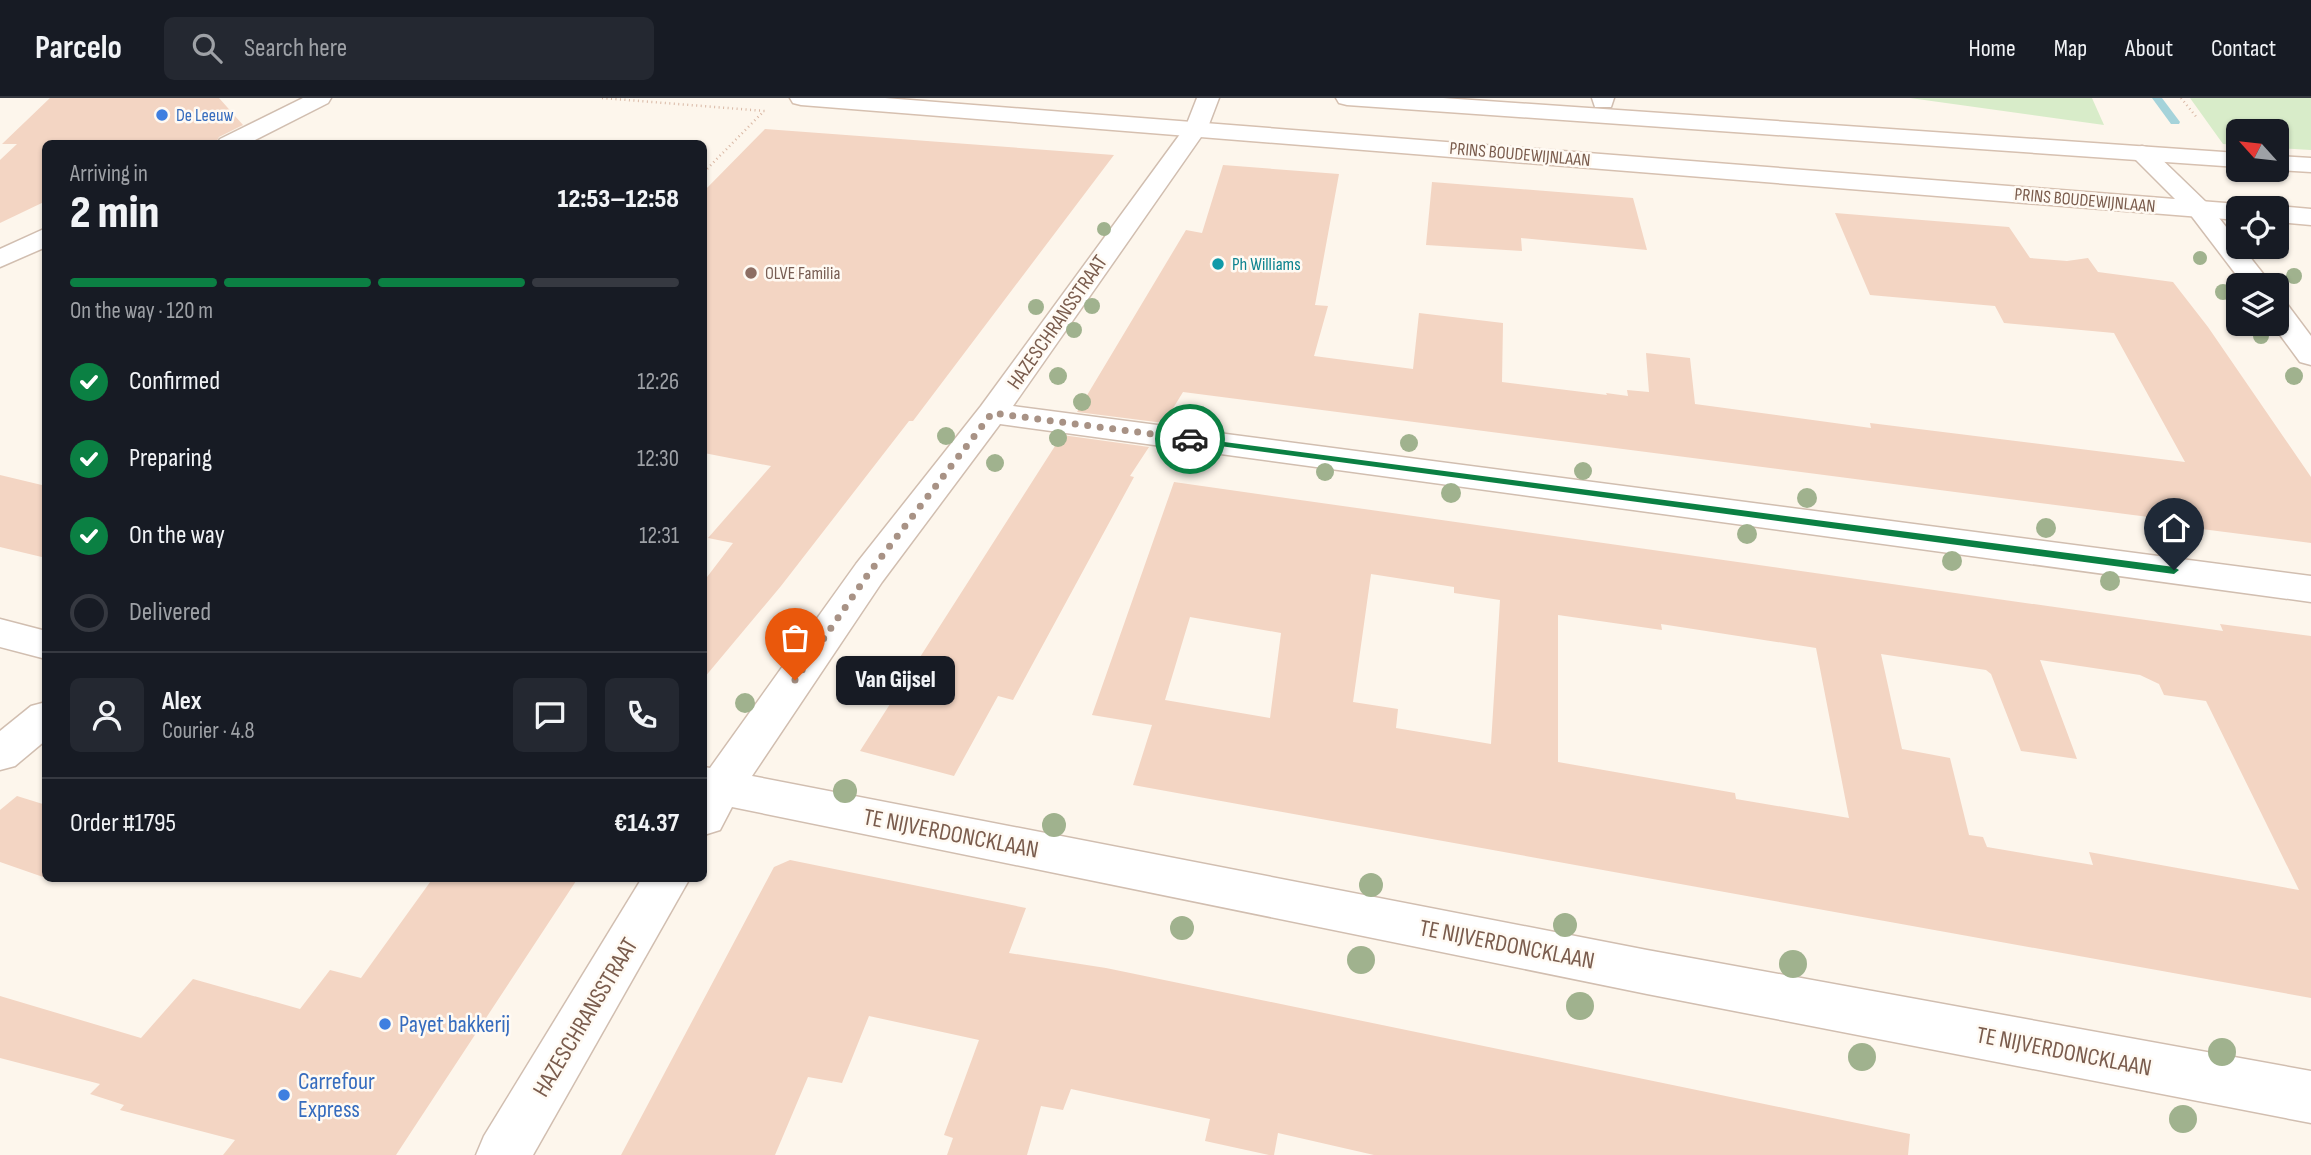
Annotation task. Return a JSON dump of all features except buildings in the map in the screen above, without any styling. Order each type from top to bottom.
[{"type":"street","points":[[236,140],[320,98]]},
{"type":"street","name":"PRINS BOUDEWIJNLAAN","points":[[801,98],[1196,127],[2226,211]]},
{"type":"street","name":"HAZESCHRANSSTRAAT","points":[[709,796],[869,573],[992,413],[1196,127],[1208,98]]},
{"type":"street","points":[[1347,98],[2226,159]]},
{"type":"street","points":[[2141,153],[2199,209],[2249,273]]},
{"type":"street","points":[[2289,164],[2311,166]]},
{"type":"street","points":[[2289,215],[2311,217]]},
{"type":"street","points":[[0,259],[42,238]]},
{"type":"street","points":[[2289,326],[2311,356]]},
{"type":"street","points":[[992,413],[2311,589]]},
{"type":"street","points":[[0,634],[42,644]]},
{"type":"street","points":[[0,754],[42,720]]},
{"type":"street","name":"TE NIJVERDONCKLAAN","points":[[709,796],[2311,1097]]},
{"type":"street","name":"HAZESCHRANSSTRAAT","points":[[503,1155],[665,882]]},
{"type":"path","points":[[707,169],[765,110]]},
{"type":"green space","points":[[1910,98],[2092,98],[2104,125]]},
{"type":"green space","points":[[2190,98],[2311,98],[2311,150],[2289,149],[2289,119],[2226,119],[2226,144],[2223,144]]},
{"type":"waterway","points":[[2157,98],[2175,122]]},
{"type":"way so far","points":[[795,680],[869,573],[992,413],[1190,439]]},
{"type":"place","name":"De Leeuw","points":[[162,115]]},
{"type":"place","name":"Ph Williams","points":[[1218,264]]},
{"type":"place","name":"OLVE Familia","points":[[751,273]]},
{"type":"place","name":"Van Gijsel","points":[[795,680]]},
{"type":"place","name":"Payet bakkerij","points":[[385,1024]]},
{"type":"place","name":"Carrefour Express","points":[[284,1095]]},
{"type":"route","points":[[1190,439],[2174,570]]}]
